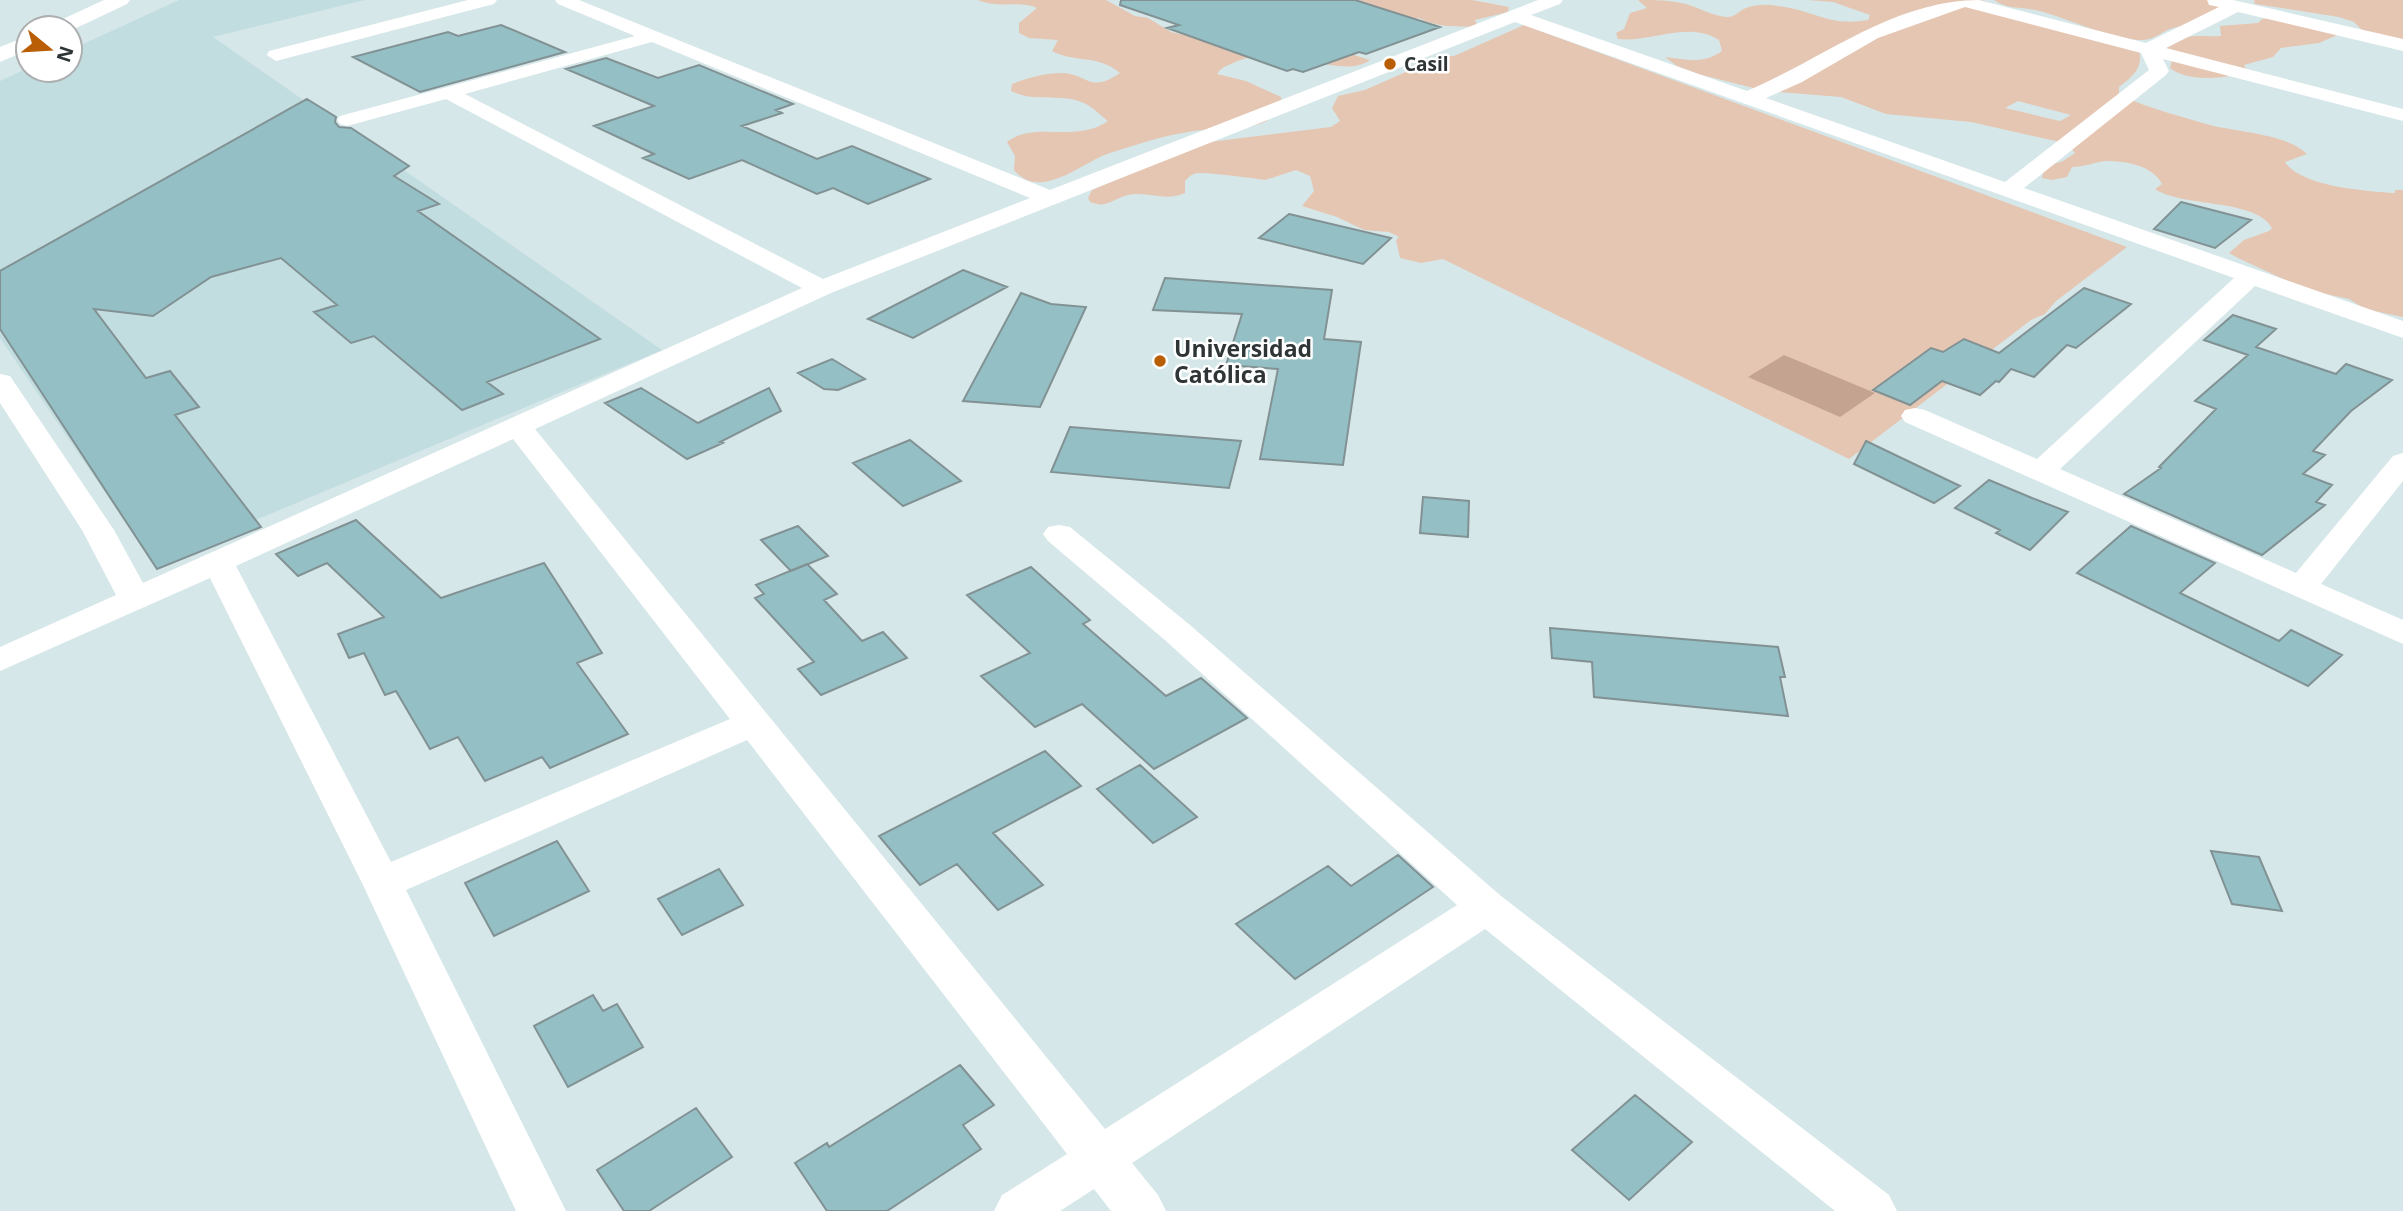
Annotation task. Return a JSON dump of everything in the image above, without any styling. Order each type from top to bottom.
[{"type":"main road","points":[[84,17],[120,0]]},
{"type":"street","points":[[276,55],[488,0]]},
{"type":"street","points":[[564,0],[1051,199]]},
{"type":"street","points":[[0,660],[822,288],[1051,199],[1516,8],[1554,0]]},
{"type":"street","points":[[2210,0],[2403,45]]},
{"type":"street","points":[[1748,98],[1795,78],[1872,34],[1917,16],[1968,1],[2403,116]]},
{"type":"street","points":[[2149,49],[2235,6]]},
{"type":"street","points":[[1516,8],[1748,98],[2403,330]]},
{"type":"street","points":[[347,120],[655,36]]},
{"type":"street","points":[[2008,190],[2159,71],[2149,49]]},
{"type":"street","points":[[447,92],[822,288]]},
{"type":"street","points":[[2040,472],[2251,276]]},
{"type":"street","points":[[0,382],[98,530],[135,599]]},
{"type":"street","points":[[1915,416],[2403,633]]},
{"type":"street","points":[[518,426],[1141,1211]]},
{"type":"street","points":[[2301,588],[2403,462]]},
{"type":"street","points":[[1059,534],[1178,633],[1486,907],[1872,1211]]},
{"type":"street","points":[[218,562],[382,883],[541,1211]]},
{"type":"street","points":[[382,883],[753,723]]},
{"type":"street","points":[[1019,1211],[1486,907]]},
{"type":"shaded area","points":[[179,0],[365,0],[213,37],[662,350],[153,563],[0,338],[0,81],[14,74],[14,84],[84,84],[84,44]]},
{"type":"shaded area","points":[[978,0],[1106,0],[1135,16],[1148,18],[1171,32],[1184,35],[1200,34],[1272,0],[1351,54],[1370,60],[1360,65],[1335,66],[1273,53],[1235,62],[1222,68],[1217,74],[1246,81],[1281,97],[1282,103],[1269,107],[1267,121],[1248,127],[1158,138],[1110,153],[1062,177],[1036,182],[1025,179],[1014,170],[1015,156],[1007,142],[1030,133],[1082,131],[1108,121],[1077,100],[1020,95],[1011,91],[1012,84],[1036,76],[1062,73],[1102,82],[1120,73],[1102,63],[1052,51],[1058,40],[1029,38],[1019,33],[1019,23],[1037,8]]},
{"type":"shaded area","points":[[1472,0],[1509,7],[1508,12],[1475,20],[1478,27],[1455,26],[1440,25],[1419,18],[1401,22],[1355,2]]},
{"type":"shaded area","points":[[1638,0],[1680,3],[1727,17],[1750,7],[1770,5],[1791,8],[1831,20],[1854,22],[1868,20],[1870,15],[1833,2],[1808,0],[1981,0],[2139,51],[2138,67],[2119,87],[2119,93],[2123,97],[2210,125],[2287,142],[2307,154],[2285,162],[2293,170],[2319,182],[2368,191],[2395,193],[2395,190],[2403,190],[2403,317],[2365,309],[2349,299],[2307,290],[2229,253],[2244,240],[2272,228],[2263,218],[2251,212],[2183,199],[2155,189],[2162,184],[2158,178],[2138,165],[2106,161],[2072,167],[2067,177],[2052,180],[2042,178],[2044,167],[2063,161],[2075,153],[2069,146],[1971,122],[1886,114],[1841,97],[1765,91],[1698,74],[1677,66],[1665,57],[1701,60],[1722,51],[1719,40],[1707,34],[1682,32],[1618,39],[1616,33],[1624,29],[1630,13],[1647,8]],"holes":[[[2018,101],[2071,115],[2060,121],[2005,108]]]},
{"type":"shaded area","points":[[1994,0],[2209,0],[2223,8],[2200,28],[2176,27],[2153,38],[2139,40],[2112,35],[2048,13],[2008,6]]},
{"type":"shaded area","points":[[2254,0],[2403,0],[2403,41],[2364,32],[2354,22],[2339,17],[2255,4]]},
{"type":"shaded area","points":[[2276,17],[2342,33],[2319,43],[2281,48],[2273,57],[2244,65],[2247,70],[2230,76],[2208,78],[2177,73],[2170,68],[2172,60],[2161,49],[2186,37],[2221,36],[2220,26],[2258,23],[2262,19]]},
{"type":"shaded area","points":[[1524,25],[2127,247],[2056,301],[2045,314],[2031,320],[1849,459],[1443,259],[1421,263],[1400,258],[1396,240],[1399,237],[1389,232],[1364,230],[1337,217],[1302,206],[1314,191],[1310,176],[1296,170],[1265,180],[1197,173],[1185,181],[1185,193],[1178,196],[1135,194],[1101,204],[1090,202],[1088,198],[1092,190],[1201,143],[1331,127],[1340,121],[1332,108],[1338,96],[1365,90],[1442,56],[1454,56]]},
{"type":"shaded area","points":[[1784,355],[1875,393],[1840,417],[1748,377]]},
{"type":"building","points":[[1121,0],[1355,0],[1440,27],[1366,54],[1359,52],[1303,72],[1293,69],[1287,71],[1167,28],[1179,25],[1120,5]]},
{"type":"building","points":[[501,25],[565,52],[420,92],[353,57],[448,32],[458,36]]},
{"type":"building","points":[[606,58],[658,78],[699,65],[793,104],[776,110],[782,113],[742,126],[817,159],[852,146],[930,179],[868,204],[833,188],[817,194],[742,160],[689,179],[643,158],[654,154],[594,126],[654,106],[566,69]]},
{"type":"building","points":[[307,99],[336,117],[335,122],[339,127],[351,128],[409,166],[394,176],[439,204],[418,211],[600,339],[487,382],[503,394],[462,410],[374,336],[351,343],[314,312],[337,305],[281,258],[211,277],[153,316],[94,309],[146,378],[170,371],[199,407],[175,415],[261,527],[157,569],[0,329],[0,271]]},
{"type":"building","points":[[2181,202],[2251,220],[2215,248],[2154,229]]},
{"type":"building","points":[[1289,214],[1391,238],[1363,264],[1259,238]]},
{"type":"building","points":[[963,270],[1007,287],[913,338],[868,319]]},
{"type":"building","points":[[1165,278],[1332,290],[1324,339],[1361,342],[1343,465],[1260,459],[1278,369],[1226,365],[1242,314],[1153,310]]},
{"type":"building","points":[[2084,288],[2131,304],[2076,348],[2067,345],[2034,377],[2011,369],[1999,382],[1996,381],[1980,395],[1942,381],[1910,405],[1873,390],[1931,348],[1943,352],[1964,339],[1999,353]]},
{"type":"building","points":[[1021,293],[1051,304],[1086,307],[1040,407],[963,401]]},
{"type":"building","points":[[2233,315],[2276,329],[2256,347],[2336,374],[2346,364],[2392,380],[2351,411],[2313,451],[2325,455],[2303,474],[2332,485],[2316,502],[2325,505],[2262,555],[2124,494],[2161,468],[2159,467],[2216,409],[2195,401],[2248,355],[2204,340]]},
{"type":"building","points":[[832,359],[865,379],[838,390],[824,389],[798,373]]},
{"type":"building","points":[[641,388],[698,423],[769,388],[781,411],[720,442],[723,443],[687,459],[605,403]]},
{"type":"building","points":[[1070,427],[1241,441],[1229,488],[1051,472]]},
{"type":"building","points":[[910,440],[961,481],[903,506],[853,463]]},
{"type":"building","points":[[1866,441],[1960,486],[1934,503],[1854,464]]},
{"type":"building","points":[[1989,480],[2068,512],[2030,550],[1996,533],[2000,530],[1955,508]]},
{"type":"building","points":[[1423,497],[1469,501],[1468,537],[1420,533]]},
{"type":"building","points":[[356,520],[441,598],[544,563],[602,653],[577,663],[628,734],[550,768],[542,757],[485,781],[458,737],[430,749],[396,691],[385,695],[364,653],[349,658],[338,634],[384,617],[327,563],[298,576],[276,554]]},
{"type":"building","points":[[798,526],[828,556],[791,571],[761,540]]},
{"type":"building","points":[[2131,526],[2215,563],[2180,593],[2279,641],[2291,630],[2342,655],[2308,686],[2077,573]]},
{"type":"building","points":[[807,564],[837,594],[824,600],[862,641],[883,632],[907,658],[821,695],[798,669],[814,662],[755,598],[764,594],[756,585]]},
{"type":"building","points":[[1031,567],[1090,620],[1083,624],[1166,696],[1201,678],[1247,718],[1154,769],[1082,704],[1035,727],[981,676],[1030,653],[967,595]]},
{"type":"building","points":[[1550,628],[1778,647],[1785,677],[1780,677],[1788,716],[1594,697],[1592,662],[1552,658]]},
{"type":"building","points":[[1045,751],[1081,786],[993,833],[1043,885],[998,910],[957,864],[920,885],[879,836]]},
{"type":"building","points":[[1140,765],[1197,817],[1153,843],[1097,789]]},
{"type":"building","points":[[557,841],[589,891],[494,936],[465,883]]},
{"type":"building","points":[[2211,851],[2259,857],[2282,911],[2232,904]]},
{"type":"building","points":[[1398,855],[1433,887],[1295,979],[1236,924],[1328,866],[1351,886]]},
{"type":"building","points":[[719,869],[743,905],[682,935],[658,899]]},
{"type":"building","points":[[593,995],[603,1011],[617,1004],[643,1047],[568,1087],[534,1026]]},
{"type":"building","points":[[960,1065],[994,1105],[963,1125],[981,1149],[887,1211],[827,1211],[795,1163],[827,1143],[829,1147]]},
{"type":"building","points":[[1635,1095],[1692,1142],[1629,1200],[1572,1150]]},
{"type":"building","points":[[696,1108],[732,1157],[649,1211],[624,1211],[597,1170]]},
{"type":"place","name":"Casil","points":[[1390,64]]},
{"type":"place","name":"Universidad Católica","points":[[1160,361]]}]
